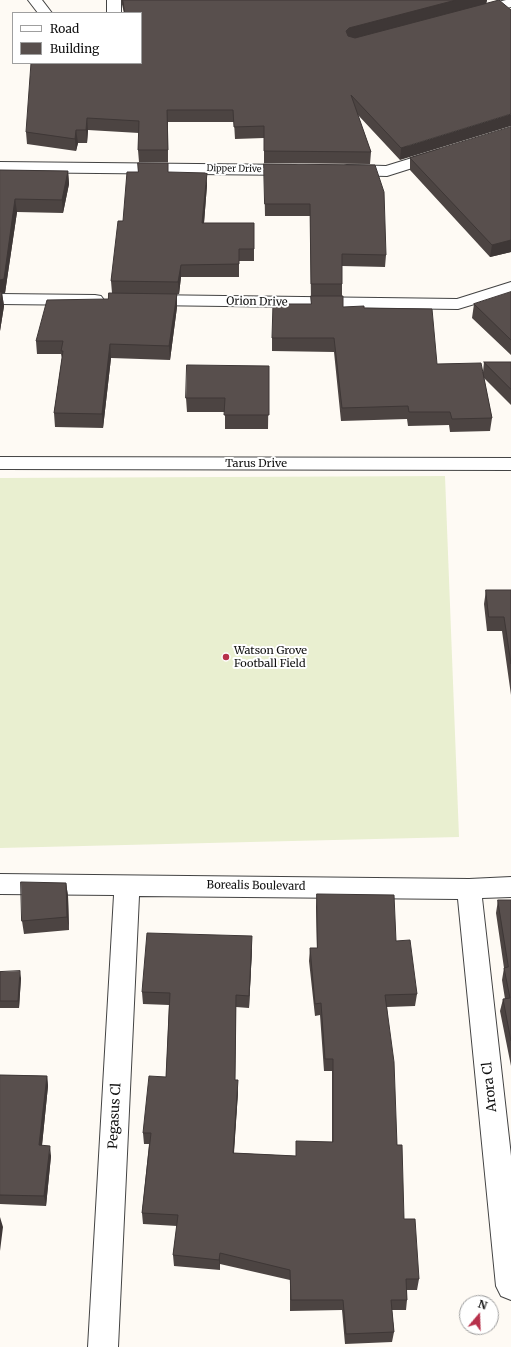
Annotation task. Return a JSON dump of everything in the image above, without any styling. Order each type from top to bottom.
[{"type":"street","points":[[35,0],[44,12]]},
{"type":"street","points":[[114,0],[114,12]]},
{"type":"street","points":[[459,16],[511,3]]},
{"type":"street","points":[[332,170],[387,171],[453,150]]},
{"type":"street","name":"Dipper Drive","points":[[0,167],[308,170]]},
{"type":"street","name":"Orion Drive","points":[[134,300],[458,304],[511,287]]},
{"type":"street","points":[[0,299],[111,300]]},
{"type":"street","name":"Tarus Drive","points":[[0,463],[511,464]]},
{"type":"street","name":"Borealis Boulevard","points":[[0,884],[469,889],[511,887]]},
{"type":"street","name":"Pegasus Cl","points":[[103,1347],[127,885]]},
{"type":"street","name":"Arora Cl","points":[[469,889],[511,1286]]},
{"type":"green space","name":"Watson Grove Football Field","points":[[445,476],[459,837],[0,848],[0,478]]},
{"type":"building","points":[[123,0],[456,0],[349,28],[346,31],[348,36],[355,38],[499,0],[511,10],[511,114],[401,148],[351,95],[371,152],[264,151],[264,126],[234,127],[233,110],[167,110],[168,150],[138,150],[139,121],[87,118],[86,130],[76,130],[75,139],[26,132],[31,64],[142,64],[142,12],[125,12]]},
{"type":"building","points":[[511,127],[511,240],[492,245],[410,158]]},
{"type":"building","points":[[138,163],[168,163],[168,172],[207,173],[202,223],[254,223],[254,249],[239,249],[239,264],[181,265],[178,282],[111,281],[118,221],[123,221],[127,172],[138,172]]},
{"type":"building","points":[[264,164],[375,165],[384,192],[386,255],[342,254],[342,284],[311,284],[310,204],[265,204]]},
{"type":"building","points":[[0,170],[68,171],[62,200],[15,199],[4,279],[0,280]]},
{"type":"building","points":[[0,292],[2,292],[0,305]]},
{"type":"building","points":[[511,292],[511,340],[474,304]]},
{"type":"building","points":[[109,293],[177,294],[169,346],[110,344],[102,414],[54,413],[63,351],[61,351],[63,341],[36,341],[47,300],[108,299]]},
{"type":"building","points":[[311,296],[343,296],[343,307],[364,306],[364,308],[432,309],[437,364],[481,363],[492,418],[452,419],[450,412],[409,412],[408,406],[342,408],[334,338],[272,338],[273,304],[311,304]]},
{"type":"building","points":[[484,362],[511,362],[511,389]]},
{"type":"building","points":[[187,365],[269,366],[269,415],[224,415],[225,398],[186,398]]},
{"type":"building","points":[[486,590],[511,590],[511,664],[504,617],[489,617]]},
{"type":"building","points":[[21,882],[66,883],[67,917],[22,921]]},
{"type":"building","points":[[317,894],[394,895],[396,941],[410,940],[417,994],[385,995],[394,1062],[397,1145],[402,1145],[404,1219],[415,1219],[419,1279],[406,1279],[407,1300],[391,1300],[394,1332],[346,1334],[343,1300],[291,1300],[290,1270],[220,1253],[219,1260],[173,1255],[178,1215],[142,1213],[151,1133],[143,1133],[149,1076],[166,1077],[170,993],[142,992],[147,933],[252,936],[249,996],[236,995],[235,1080],[238,1080],[233,1153],[296,1156],[296,1141],[333,1142],[333,1059],[325,1059],[321,1003],[315,1004],[310,948],[317,948]]},
{"type":"building","points":[[498,900],[511,900],[511,1041],[503,999],[510,998],[504,968],[508,967]]},
{"type":"building","points":[[20,971],[18,1001],[0,1001],[0,972]]},
{"type":"building","points":[[0,1075],[47,1076],[39,1145],[50,1146],[44,1196],[0,1195]]},
{"type":"place","name":"Watson Grove Football Field","points":[[226,657]]}]
